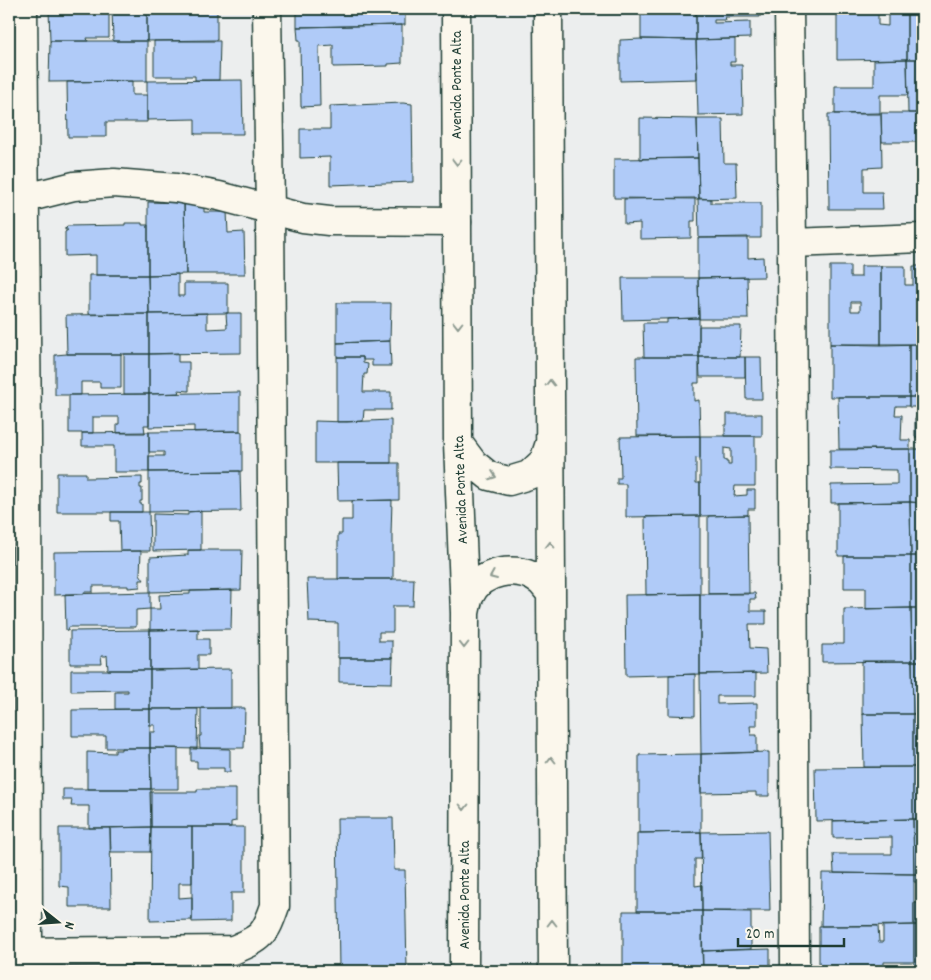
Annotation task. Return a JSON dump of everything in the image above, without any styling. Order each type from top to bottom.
[{"type":"street","points":[[23,9],[26,198],[18,446],[18,952],[234,950],[252,942],[264,932],[275,906],[267,9]]},
{"type":"street","name":"Avenida Ponte Alta","points":[[456,9],[458,443],[464,613],[464,971]]},
{"type":"street","points":[[548,9],[553,971]]},
{"type":"street","points":[[789,9],[792,243],[794,971]]},
{"type":"street","points":[[26,198],[74,186],[114,183],[176,188],[219,196],[303,218],[328,221],[457,222]]},
{"type":"street","points":[[792,243],[922,238]]},
{"type":"street","points":[[458,443],[473,463],[488,476],[509,481],[528,475],[544,461],[550,442]]},
{"type":"street","points":[[464,613],[469,596],[479,583],[493,574],[509,571],[526,573],[540,581],[550,593]]},
{"type":"building","points":[[49,9],[109,9],[109,38],[87,38],[88,41],[50,41]]},
{"type":"building","points":[[112,9],[147,9],[147,41],[113,41]]},
{"type":"building","points":[[147,9],[217,9],[217,40],[147,41]]},
{"type":"building","points":[[297,9],[405,9],[405,25],[297,27]]},
{"type":"building","points":[[659,9],[696,9],[696,40],[641,39],[641,14],[659,12]]},
{"type":"building","points":[[696,9],[760,9],[760,17],[725,17],[726,20],[714,20],[714,23],[750,22],[750,38],[696,40]]},
{"type":"building","points":[[837,9],[878,9],[878,25],[888,26],[888,9],[907,9],[907,59],[837,60]]},
{"type":"building","points":[[907,9],[922,9],[922,59],[907,59]]},
{"type":"building","points":[[402,25],[402,63],[388,64],[388,66],[333,67],[333,45],[319,46],[320,106],[301,107],[300,40],[298,40],[297,27]]},
{"type":"building","points":[[735,39],[735,62],[730,62],[730,65],[742,65],[743,114],[698,115],[696,40]]},
{"type":"building","points":[[620,40],[696,40],[697,79],[620,81]]},
{"type":"building","points":[[50,41],[147,41],[147,81],[49,82]]},
{"type":"building","points":[[154,41],[220,41],[219,80],[195,80],[195,76],[154,76]]},
{"type":"building","points":[[907,59],[922,59],[922,113],[908,113]]},
{"type":"building","points":[[907,59],[908,95],[880,95],[880,114],[835,114],[835,86],[874,86],[874,60]]},
{"type":"building","points":[[242,80],[243,134],[195,134],[195,119],[147,120],[147,81]]},
{"type":"building","points":[[132,81],[132,95],[147,95],[147,122],[106,122],[106,137],[68,137],[67,82]]},
{"type":"building","points":[[412,104],[413,182],[330,185],[330,157],[300,158],[300,129],[330,129],[330,106]]},
{"type":"building","points":[[881,113],[882,167],[864,168],[864,192],[882,192],[883,209],[829,209],[828,114]]},
{"type":"building","points":[[881,113],[922,113],[922,142],[882,142]]},
{"type":"building","points":[[640,118],[697,119],[698,158],[640,159]]},
{"type":"building","points":[[697,119],[723,119],[724,163],[736,163],[737,198],[699,199]]},
{"type":"building","points":[[698,158],[699,199],[614,198],[614,159]]},
{"type":"building","points":[[695,198],[695,221],[691,221],[691,238],[640,239],[640,223],[624,224],[624,199]]},
{"type":"building","points":[[698,198],[711,199],[711,203],[761,203],[761,238],[699,238]]},
{"type":"building","points":[[148,202],[184,203],[186,274],[148,275]]},
{"type":"building","points":[[204,202],[204,212],[227,212],[228,233],[244,232],[245,274],[186,274],[184,203]]},
{"type":"building","points":[[125,223],[148,225],[148,275],[96,275],[96,255],[65,256],[65,232],[68,230],[65,230],[65,228],[67,226],[125,225]]},
{"type":"building","points":[[748,237],[748,258],[763,257],[764,277],[698,278],[698,238]]},
{"type":"building","points":[[830,266],[850,266],[850,277],[861,277],[861,266],[881,266],[881,345],[830,344]],"holes":[[[851,302],[860,302],[860,311],[851,311]]]},
{"type":"building","points":[[881,266],[905,266],[905,285],[913,285],[913,266],[922,266],[922,344],[881,345]]},
{"type":"building","points":[[178,274],[178,296],[184,296],[184,283],[228,283],[228,313],[149,314],[148,275]]},
{"type":"building","points":[[89,275],[148,275],[149,314],[89,314]]},
{"type":"building","points":[[747,277],[748,319],[699,319],[698,278]]},
{"type":"building","points":[[622,278],[698,278],[699,318],[623,320]]},
{"type":"building","points":[[337,303],[391,303],[390,341],[337,343]]},
{"type":"building","points":[[207,313],[207,329],[227,328],[226,313],[241,313],[241,353],[149,354],[149,314]]},
{"type":"building","points":[[149,314],[149,354],[67,354],[66,315]]},
{"type":"building","points":[[699,318],[699,357],[644,357],[643,323],[667,323],[667,319]]},
{"type":"building","points":[[699,326],[741,326],[740,357],[699,357]]},
{"type":"building","points":[[390,341],[391,366],[372,366],[372,360],[363,360],[363,357],[337,357],[337,343]]},
{"type":"building","points":[[830,344],[909,344],[909,397],[830,397]]},
{"type":"building","points":[[909,344],[922,344],[922,397],[909,397]]},
{"type":"building","points":[[178,353],[178,362],[189,362],[189,391],[178,390],[179,393],[149,394],[149,354]]},
{"type":"building","points":[[121,354],[121,388],[100,388],[100,382],[81,382],[81,395],[55,395],[55,355]]},
{"type":"building","points":[[124,354],[149,354],[149,394],[124,394]]},
{"type":"building","points":[[337,357],[363,357],[363,363],[368,364],[367,374],[364,374],[363,392],[391,392],[391,410],[364,410],[363,421],[337,422]]},
{"type":"building","points":[[636,357],[699,357],[699,383],[694,383],[694,401],[699,400],[700,436],[637,436]]},
{"type":"building","points":[[699,357],[745,357],[745,377],[700,377]]},
{"type":"building","points":[[745,357],[761,357],[762,399],[746,399]]},
{"type":"building","points":[[240,392],[240,431],[194,432],[194,426],[149,427],[149,394]]},
{"type":"building","points":[[149,394],[149,425],[144,425],[145,433],[117,433],[119,417],[93,417],[93,433],[69,433],[69,395]]},
{"type":"building","points":[[838,397],[909,397],[909,406],[896,406],[895,415],[902,415],[901,440],[910,440],[910,449],[839,449]]},
{"type":"building","points":[[909,397],[922,397],[922,418],[921,407],[909,407]]},
{"type":"building","points":[[727,414],[762,414],[762,436],[725,436]]},
{"type":"building","points":[[915,418],[922,418],[922,437],[915,437]]},
{"type":"building","points":[[391,420],[391,463],[315,463],[315,421]]},
{"type":"building","points":[[149,432],[242,432],[242,471],[149,472],[149,456],[164,456],[164,452],[149,452]]},
{"type":"building","points":[[149,432],[149,472],[114,472],[114,446],[82,446],[82,433]]},
{"type":"building","points":[[700,436],[755,436],[755,486],[735,486],[734,496],[747,495],[747,490],[755,490],[755,509],[748,509],[748,515],[700,516]],"holes":[[[724,448],[731,449],[731,465],[728,465],[728,462],[724,460]]]},
{"type":"building","points":[[700,436],[700,459],[696,458],[696,483],[700,483],[700,516],[626,517],[626,484],[617,484],[617,478],[621,478],[620,437]]},
{"type":"building","points":[[910,449],[910,502],[831,503],[831,485],[897,484],[897,470],[830,469],[830,450]]},
{"type":"building","points":[[910,449],[922,449],[922,503],[910,502]]},
{"type":"building","points":[[337,463],[399,463],[399,500],[338,501]]},
{"type":"building","points":[[240,471],[241,511],[149,512],[149,472]]},
{"type":"building","points":[[57,473],[86,473],[86,478],[142,477],[140,488],[142,488],[142,501],[140,501],[140,504],[142,504],[142,512],[57,512]]},
{"type":"building","points":[[392,500],[393,579],[338,579],[338,534],[342,534],[342,520],[352,520],[352,501]]},
{"type":"building","points":[[910,502],[911,556],[838,556],[838,503]]},
{"type":"building","points":[[910,502],[922,503],[922,556],[911,556]]},
{"type":"building","points":[[201,511],[201,550],[153,551],[153,514],[188,515],[188,512]]},
{"type":"building","points":[[111,512],[149,512],[150,551],[120,551],[119,521],[111,521]]},
{"type":"building","points":[[748,515],[749,594],[708,594],[708,516]]},
{"type":"building","points":[[700,516],[700,594],[646,595],[645,517]]},
{"type":"building","points":[[188,550],[242,550],[241,590],[150,592],[150,557],[188,555]]},
{"type":"building","points":[[141,551],[140,574],[144,580],[140,580],[140,587],[93,586],[93,592],[54,595],[54,552]]},
{"type":"building","points":[[844,556],[911,556],[911,608],[866,609],[866,588],[844,588]]},
{"type":"building","points":[[911,556],[922,556],[922,608],[911,608]]},
{"type":"building","points":[[307,579],[414,579],[413,606],[393,606],[393,632],[379,632],[379,641],[392,641],[392,658],[338,658],[338,623],[309,622]]},
{"type":"building","points":[[232,590],[231,629],[150,630],[150,609],[160,609],[159,595],[190,594],[190,591]]},
{"type":"building","points":[[150,592],[150,609],[136,610],[136,627],[69,627],[68,631],[66,630],[65,594]]},
{"type":"building","points":[[755,593],[756,599],[750,599],[750,611],[766,611],[766,624],[749,624],[750,648],[766,649],[767,673],[700,674],[700,594]]},
{"type":"building","points":[[700,594],[700,674],[626,676],[625,595]]},
{"type":"building","points":[[911,608],[912,661],[822,662],[822,645],[844,644],[844,609]]},
{"type":"building","points":[[911,608],[922,608],[922,661],[912,661]]},
{"type":"building","points":[[198,629],[198,639],[209,639],[209,655],[198,655],[198,669],[150,670],[150,630]]},
{"type":"building","points":[[150,630],[150,670],[108,670],[107,655],[101,656],[102,664],[70,664],[70,631]]},
{"type":"building","points":[[9,631],[12,631],[10,670],[9,670]]},
{"type":"building","points":[[339,658],[393,658],[392,683],[339,682]]},
{"type":"building","points":[[862,661],[912,661],[913,714],[862,714]]},
{"type":"building","points":[[912,661],[922,661],[922,713],[913,714]]},
{"type":"building","points":[[231,669],[231,708],[150,709],[150,670]]},
{"type":"building","points":[[71,670],[150,670],[150,709],[115,709],[115,692],[128,692],[128,690],[71,691]]},
{"type":"building","points":[[756,673],[756,696],[717,696],[717,704],[757,703],[757,726],[750,726],[751,735],[757,735],[757,752],[701,754],[700,674]]},
{"type":"building","points":[[695,674],[695,716],[669,715],[669,675]]},
{"type":"building","points":[[9,677],[11,677],[11,710],[9,710]]},
{"type":"building","points":[[201,708],[245,708],[244,748],[200,748]]},
{"type":"building","points":[[150,709],[198,709],[197,749],[150,748],[150,732],[155,732],[155,725],[150,725]]},
{"type":"building","points":[[150,709],[150,748],[106,748],[106,736],[72,736],[72,710]]},
{"type":"building","points":[[922,713],[922,767],[913,767],[913,714]]},
{"type":"building","points":[[863,714],[913,714],[913,767],[864,767]]},
{"type":"building","points":[[121,748],[150,748],[151,789],[87,789],[87,752],[115,753],[115,750],[121,750]]},
{"type":"building","points":[[150,748],[178,748],[178,789],[151,789]]},
{"type":"building","points":[[191,748],[230,749],[230,772],[224,772],[224,768],[197,768],[197,761],[191,761]]},
{"type":"building","points":[[769,752],[769,796],[756,796],[756,792],[701,793],[701,754]]},
{"type":"building","points":[[701,754],[701,832],[639,833],[639,755]]},
{"type":"building","points":[[913,767],[913,819],[816,821],[815,768]]},
{"type":"building","points":[[913,767],[922,767],[922,819],[913,819]]},
{"type":"building","points":[[63,789],[151,789],[151,827],[89,828],[89,806],[71,806],[72,800],[63,800]]},
{"type":"building","points":[[197,789],[236,789],[236,821],[231,822],[231,827],[151,827],[150,792],[197,792]]},
{"type":"building","points":[[337,818],[393,818],[394,870],[405,870],[407,971],[339,971]]},
{"type":"building","points":[[913,819],[914,874],[834,873],[833,854],[892,854],[892,837],[833,838],[833,821]]},
{"type":"building","points":[[913,819],[922,819],[922,874],[914,874]]},
{"type":"building","points":[[151,827],[150,852],[111,852],[110,828]]},
{"type":"building","points":[[151,827],[192,827],[192,883],[179,883],[179,898],[192,897],[192,920],[150,921]]},
{"type":"building","points":[[192,827],[244,827],[244,893],[231,893],[231,921],[192,922]]},
{"type":"building","points":[[59,828],[110,828],[111,907],[69,907],[69,887],[59,886]]},
{"type":"building","points":[[768,831],[770,911],[702,911],[701,832]]},
{"type":"building","points":[[701,832],[702,859],[695,859],[695,886],[702,885],[702,911],[637,911],[637,833]]},
{"type":"building","points":[[822,873],[914,874],[914,925],[821,926]]},
{"type":"building","points":[[914,874],[922,874],[922,882],[914,882]]},
{"type":"building","points":[[914,903],[922,903],[922,925],[914,925]]},
{"type":"building","points":[[623,911],[702,911],[703,971],[623,971]]},
{"type":"building","points":[[702,911],[751,912],[751,949],[702,951]]},
{"type":"building","points":[[914,925],[914,962],[884,962],[884,971],[819,971],[819,926],[878,926],[879,942],[883,942],[883,926]]},
{"type":"building","points":[[914,925],[922,925],[922,971],[914,971]]},
{"type":"building","points":[[770,949],[770,971],[703,971],[702,951]]}]
